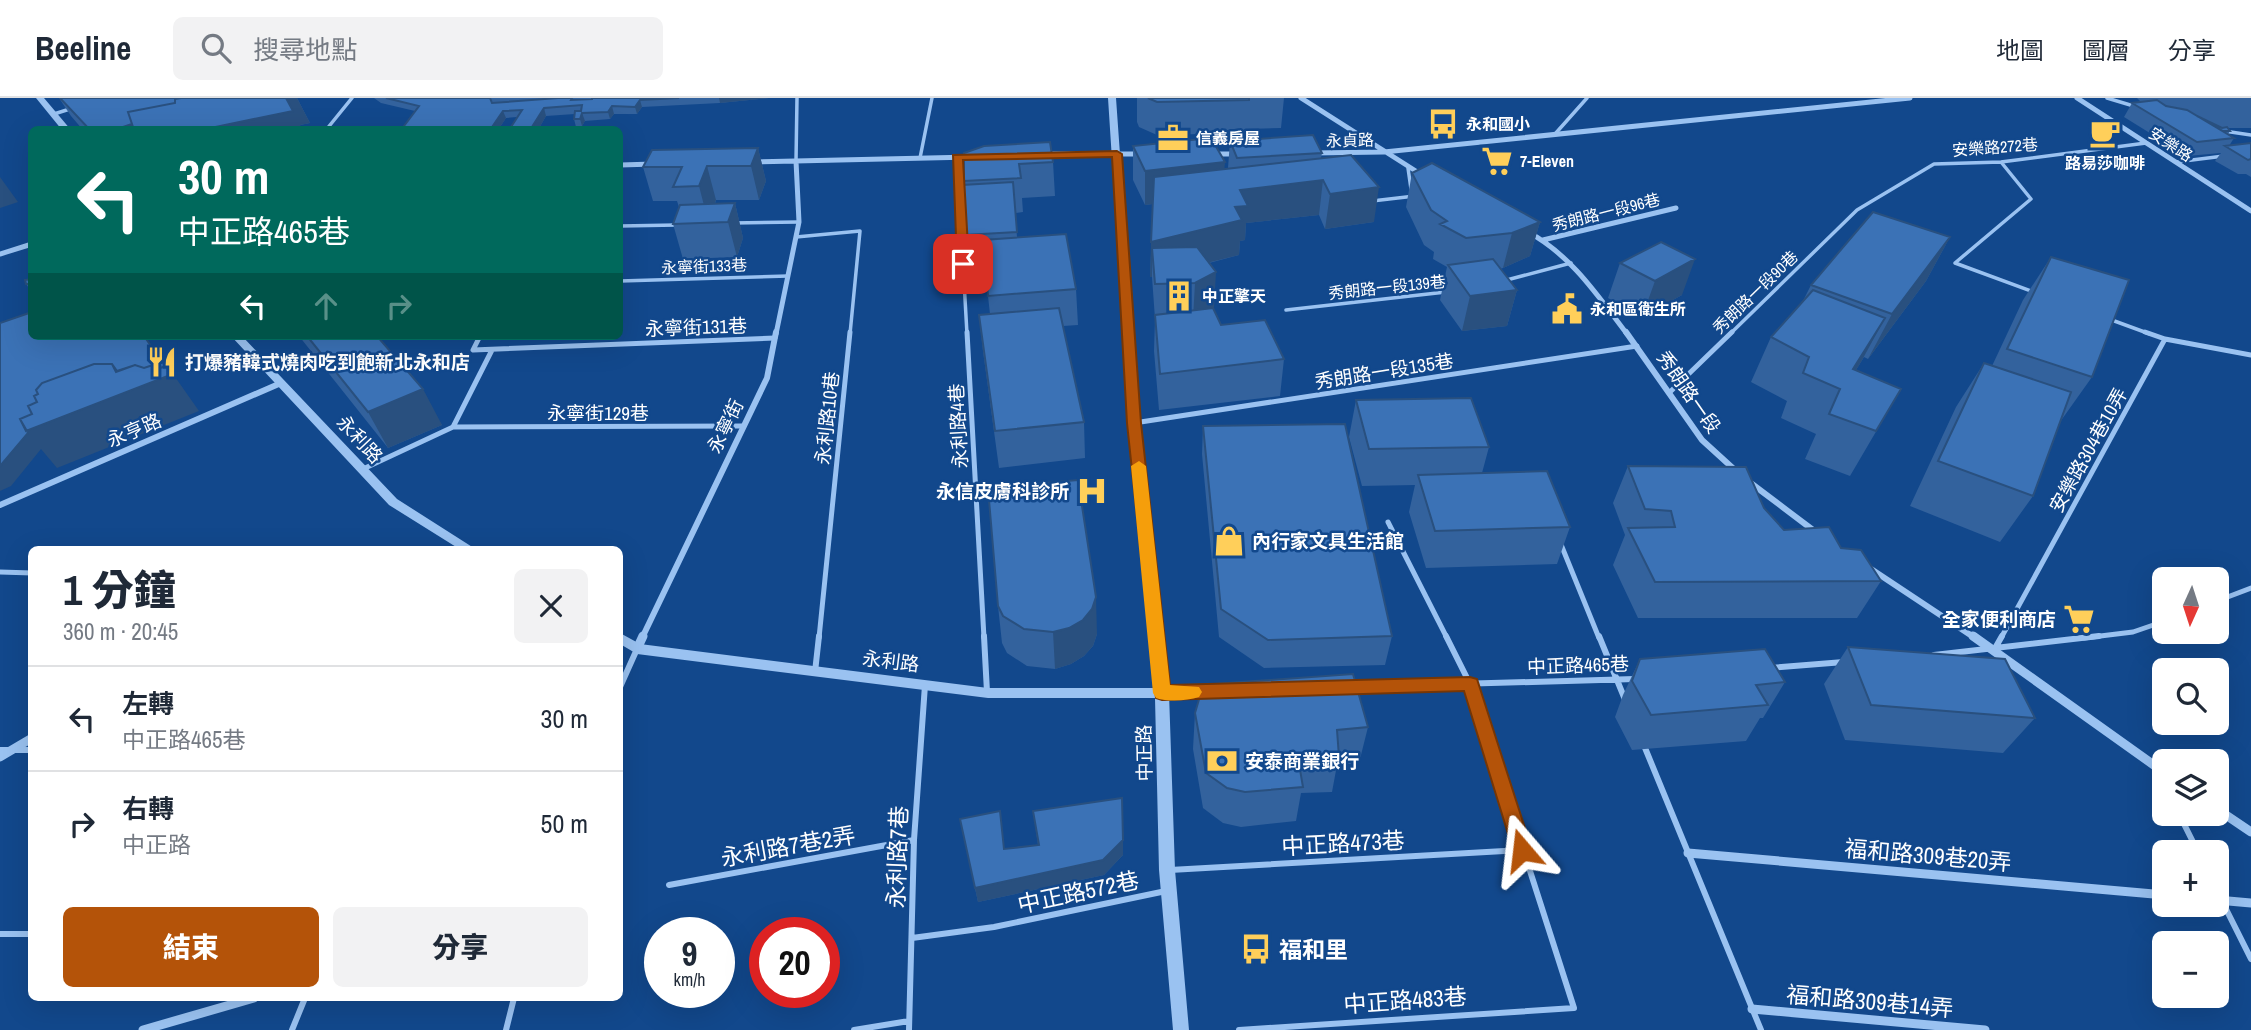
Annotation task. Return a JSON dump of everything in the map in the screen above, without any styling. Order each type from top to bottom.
[{"type":"street","points":[[40,98],[64,126]]},
{"type":"street","name":"中正路","points":[[1112,98],[1134,423],[1162,693],[1167,870],[1181,1030]]},
{"type":"street","points":[[1301,98],[1408,168],[1430,179]]},
{"type":"street","name":"永貞路","points":[[1301,154],[1384,152],[1910,98]]},
{"type":"street","name":"安樂路","points":[[2077,98],[2251,211]]},
{"type":"street","points":[[1033,155],[1143,154]]},
{"type":"street","points":[[1208,154],[1247,154]]},
{"type":"street","points":[[742,162],[982,156]]},
{"type":"street","name":"永寧街","points":[[637,649],[767,378],[799,222],[796,161]]},
{"type":"street","points":[[623,165],[660,164]]},
{"type":"street","name":"秀朗路一段96巷","points":[[1543,240],[1676,208]]},
{"type":"street","name":"秀朗路一段","points":[[1518,227],[1543,240],[1571,262],[1637,346],[1702,440],[1724,462],[1824,538]]},
{"type":"street","points":[[0,254],[28,245]]},
{"type":"street","name":"永利路","points":[[240,340],[393,502],[464,546]]},
{"type":"street","name":"永亨路","points":[[0,505],[281,383]]},
{"type":"street","points":[[1858,560],[1994,650],[2152,763]]},
{"type":"street","name":"永利路","points":[[623,640],[637,649],[988,693],[1162,693]]},
{"type":"street","points":[[0,757],[28,740]]},
{"type":"street","points":[[2229,817],[2251,832]]},
{"type":"street","name":"福和路309巷20弄","points":[[1688,853],[2152,894]]},
{"type":"street","points":[[2229,899],[2251,903]]},
{"type":"street","points":[[143,1030],[244,1001]]},
{"type":"street","name":"福和路309巷14弄","points":[[1752,1010],[1985,1030]]},
{"type":"lane","points":[[329,126],[352,98]]},
{"type":"lane","points":[[796,161],[797,98]]},
{"type":"lane","points":[[920,159],[932,98]]},
{"type":"lane","points":[[1555,134],[1587,98]]},
{"type":"lane","points":[[2107,98],[2144,108]]},
{"type":"lane","points":[[54,114],[80,106]]},
{"type":"lane","points":[[2216,128],[2251,135]]},
{"type":"lane","name":"安樂路272巷","points":[[1857,210],[1934,164],[2001,162],[2147,142]]},
{"type":"lane","points":[[2176,162],[2226,155]]},
{"type":"lane","name":"永利路4巷","points":[[957,157],[988,693]]},
{"type":"lane","points":[[2001,162],[2031,199],[1955,263],[2042,294]]},
{"type":"lane","points":[[1408,168],[1414,210]]},
{"type":"lane","points":[[1371,201],[1425,195]]},
{"type":"lane","name":"秀朗路一段90巷","points":[[1670,391],[1857,210]]},
{"type":"lane","points":[[730,223],[799,222]]},
{"type":"lane","points":[[623,226],[689,225]]},
{"type":"lane","name":"永利路10巷","points":[[796,237],[860,231],[816,671]]},
{"type":"lane","points":[[1495,283],[1571,262]]},
{"type":"lane","name":"永寧街133巷","points":[[623,281],[788,275]]},
{"type":"lane","name":"秀朗路一段139巷","points":[[1286,310],[1457,291]]},
{"type":"lane","points":[[2103,317],[2165,339],[2251,355]]},
{"type":"lane","name":"永寧街131巷","points":[[492,350],[775,338]]},
{"type":"lane","name":"安樂路304巷10弄","points":[[1994,650],[2165,339]]},
{"type":"lane","points":[[362,469],[453,427],[492,350],[473,350],[478,340]]},
{"type":"lane","name":"秀朗路一段135巷","points":[[1134,423],[1637,346]]},
{"type":"lane","name":"永寧街129巷","points":[[453,427],[744,426]]},
{"type":"lane","points":[[1388,522],[1470,684],[1522,850]]},
{"type":"lane","points":[[1558,536],[1627,705]]},
{"type":"lane","points":[[0,572],[28,573]]},
{"type":"lane","points":[[2230,596],[2251,588]]},
{"type":"lane","points":[[1924,656],[2133,632],[2152,625]]},
{"type":"lane","name":"永寧街","points":[[623,680],[637,649]]},
{"type":"lane","points":[[1757,669],[1854,661]]},
{"type":"lane","name":"中正路465巷","points":[[1336,687],[1617,681],[1645,678]]},
{"type":"lane","name":"永利路7巷","points":[[909,1026],[914,840],[925,685]]},
{"type":"lane","points":[[1162,693],[1216,691]]},
{"type":"lane","points":[[1637,730],[1761,1030]]},
{"type":"lane","points":[[0,750],[28,750]]},
{"type":"lane","name":"永利路7巷2弄","points":[[669,886],[914,840]]},
{"type":"lane","name":"中正路473巷","points":[[1167,870],[1522,850]]},
{"type":"lane","name":"中正路483巷","points":[[1239,1030],[1574,1008],[1522,850]]},
{"type":"lane","name":"中正路572巷","points":[[912,938],[994,927],[1169,891]]},
{"type":"lane","points":[[2229,916],[2251,959]]},
{"type":"lane","points":[[0,934],[28,934]]},
{"type":"lane","points":[[292,1030],[304,1001]]},
{"type":"lane","points":[[506,1030],[513,1001]]},
{"type":"lane","points":[[855,1030],[909,1026]]},
{"type":"building","points":[[60,98],[181,98],[175,99],[175,103],[128,112],[132,124],[126,126],[86,126]]},
{"type":"building","points":[[286,98],[293,111],[220,126],[133,126],[128,112],[175,103],[175,99]]},
{"type":"building","points":[[386,98],[490,98],[492,103],[558,98],[679,98],[640,100],[635,107],[612,106],[608,112],[582,113],[580,119],[574,119],[575,111],[581,111],[582,105],[544,108],[533,126],[512,126],[522,110],[503,111],[493,126],[404,126],[419,106]]},
{"type":"building","points":[[1148,98],[1249,98],[1249,100],[1157,102]]},
{"type":"building","points":[[2157,100],[2166,106],[2187,110],[2234,138],[2197,142],[2132,103]]},
{"type":"building","points":[[2197,116],[2222,128],[2227,127],[2230,131],[2223,131]]},
{"type":"building","points":[[1313,135],[1322,153],[1237,158],[1230,141]]},
{"type":"building","points":[[1211,138],[1225,162],[1145,171],[1133,146]]},
{"type":"building","points":[[1050,142],[1053,162],[1019,164],[1021,178],[964,181],[964,153],[984,146]]},
{"type":"building","points":[[2251,143],[2251,159],[2248,160],[2225,146]]},
{"type":"building","points":[[758,148],[751,166],[707,166],[699,186],[673,187],[682,167],[643,167],[652,150]]},
{"type":"building","points":[[1351,155],[1379,187],[1330,194],[1323,180],[1240,190],[1248,206],[1235,207],[1242,220],[1151,242],[1154,177]]},
{"type":"building","points":[[1432,163],[1540,222],[1512,233],[1466,238],[1440,224],[1447,221],[1431,210],[1412,173]]},
{"type":"building","points":[[1013,182],[1017,232],[964,235],[962,185]]},
{"type":"building","points":[[735,203],[728,222],[673,224],[680,205]]},
{"type":"building","points":[[1873,212],[1950,237],[1892,314],[1811,285]]},
{"type":"building","points":[[1066,234],[1076,289],[988,296],[983,240]]},
{"type":"building","points":[[1661,242],[1695,259],[1655,281],[1620,263]]},
{"type":"building","points":[[1197,247],[1216,272],[1195,283],[1155,284],[1152,248]]},
{"type":"building","points":[[2051,257],[2129,280],[2092,377],[2007,349]]},
{"type":"building","points":[[1493,259],[1517,290],[1470,296],[1448,265]]},
{"type":"building","points":[[1813,290],[1885,318],[1853,369],[1901,389],[1876,431],[1829,414],[1840,389],[1803,373],[1809,357],[1771,337]]},
{"type":"building","points":[[1059,308],[1084,422],[995,431],[979,315]]},
{"type":"building","points":[[1213,308],[1221,325],[1265,320],[1284,359],[1160,374],[1155,315]]},
{"type":"building","points":[[28,313],[28,340],[147,340],[165,366],[156,370],[153,365],[144,368],[135,365],[117,371],[112,364],[94,364],[42,383],[36,390],[38,394],[34,396],[37,402],[28,406],[32,414],[20,419],[28,433],[0,466],[0,323]]},
{"type":"building","points":[[310,340],[380,340],[423,389],[368,412]]},
{"type":"building","points":[[1984,363],[2071,392],[2033,496],[1938,461]]},
{"type":"building","points":[[94,364],[112,364],[116,372],[135,365],[144,368],[153,365],[156,370],[167,365],[173,374],[26,431],[20,419],[32,414],[28,406],[37,402],[34,396],[38,394],[36,390],[42,383]]},
{"type":"building","points":[[1471,398],[1489,447],[1369,449],[1356,400]]},
{"type":"building","points":[[1345,424],[1392,636],[1268,640],[1221,609],[1203,426]]},
{"type":"building","points":[[1628,466],[1746,467],[1764,508],[1784,530],[1829,527],[1841,548],[1861,550],[1881,581],[1655,582],[1628,528],[1675,527],[1671,511],[1645,509]]},
{"type":"building","points":[[1547,471],[1570,527],[1435,531],[1418,475]]},
{"type":"building","points":[[1078,480],[1096,597],[1092,609],[1083,620],[1069,628],[1053,632],[1024,629],[1003,616],[998,606],[988,488]]},
{"type":"building","points":[[1848,647],[2005,659],[2035,718],[1871,705]]},
{"type":"building","points":[[1765,649],[1785,682],[1756,685],[1768,705],[1651,715],[1632,681],[1640,659]]},
{"type":"building","points":[[1353,674],[1368,727],[1337,730],[1339,757],[1298,758],[1303,787],[1245,792],[1227,788],[1206,773],[1195,713],[1200,696],[1214,684]]},
{"type":"building","points":[[1122,798],[1123,840],[1103,860],[975,888],[960,819],[1000,811],[1004,849],[1039,845],[1033,811]]},
{"type":"slow traffic","points":[[1139,466],[1162,693],[1193,692]]},
{"type":"place","name":"永和國小","points":[[1443,124]]},
{"type":"place","name":"路易莎咖啡","points":[[2105,133]]},
{"type":"place","name":"信義房屋","points":[[1173,138]]},
{"type":"place","name":"7-Eleven","points":[[1497,161]]},
{"type":"place","name":"中正擎天","points":[[1179,296]]},
{"type":"place","name":"永和區衛生所","points":[[1567,309]]},
{"type":"place","name":"打爆豬韓式燒肉吃到飽新北永和店","points":[[162,362]]},
{"type":"place","name":"永信皮膚科診所","points":[[1092,491]]},
{"type":"place","name":"內行家文具生活館","points":[[1229,541]]},
{"type":"place","name":"全家便利商店","points":[[2079,619]]},
{"type":"place","name":"安泰商業銀行","points":[[1222,761]]},
{"type":"place","name":"福和里","points":[[1256,949]]},
{"type":"route","points":[[963,264],[957,157],[1117,154],[1129,364],[1162,693],[1470,684],[1522,850]]}]
